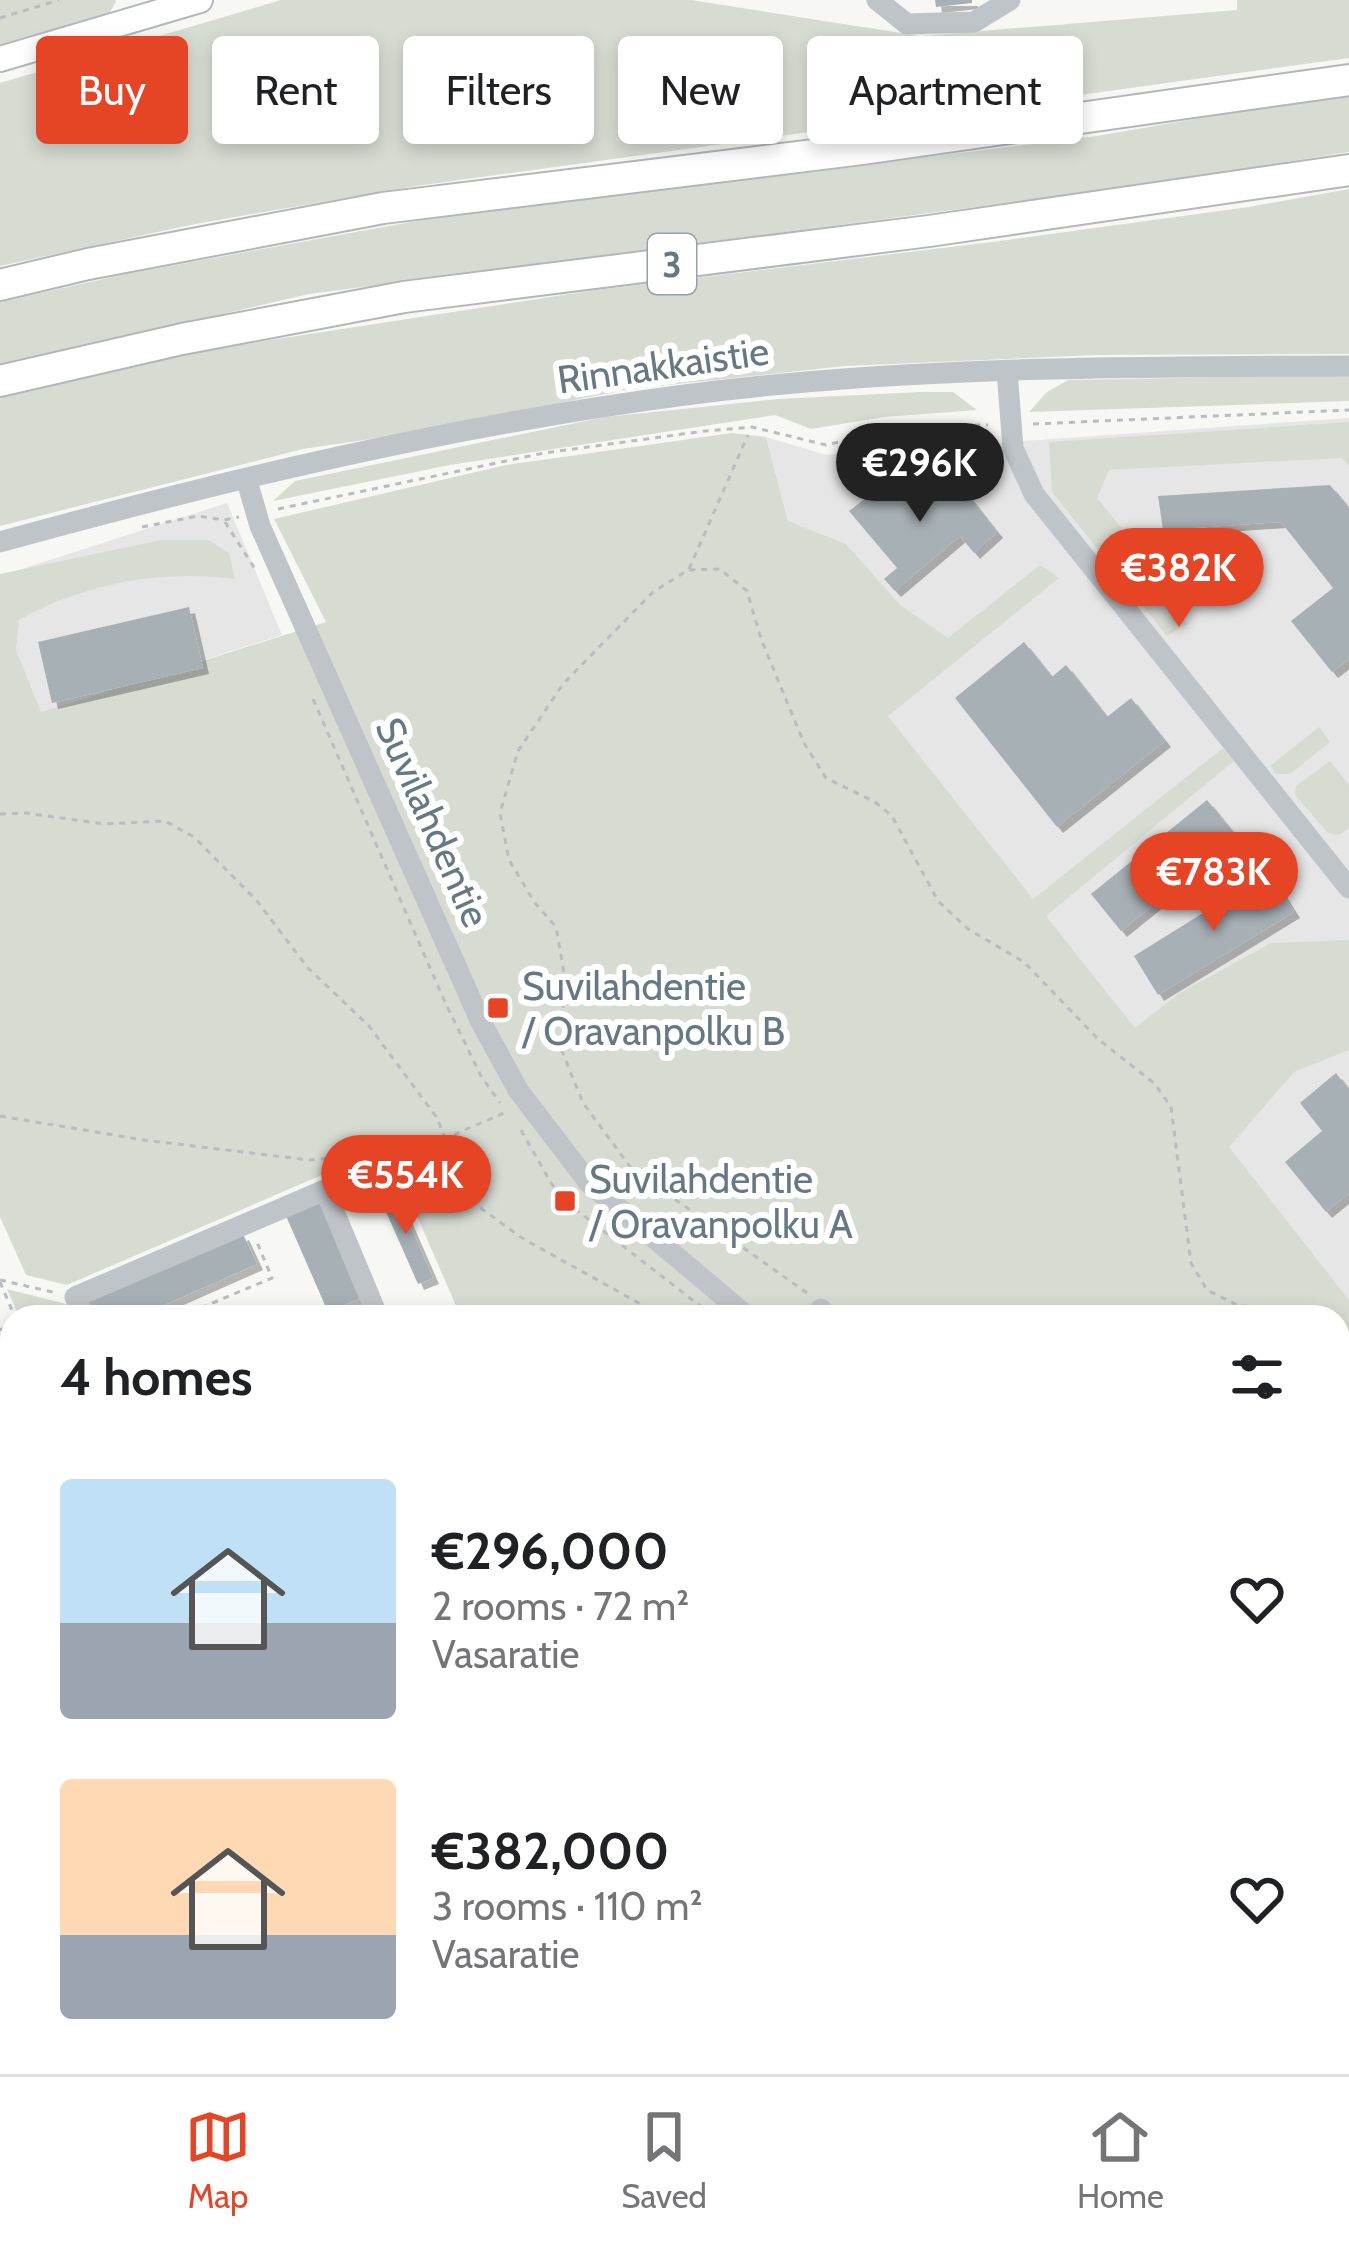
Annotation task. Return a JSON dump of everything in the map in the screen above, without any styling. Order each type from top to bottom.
[{"type":"highway","name":"3","points":[[0,285],[383,208],[885,146],[1349,80]]},
{"type":"highway","name":"3","points":[[0,381],[182,339],[404,298],[929,231],[1349,170]]},
{"type":"main road","points":[[0,59],[200,0]]},
{"type":"street","points":[[877,0],[907,24],[974,22],[1010,0]]},
{"type":"street","name":"Rinnakkaistie","points":[[0,542],[464,432],[684,395],[807,382],[1006,371],[1349,366]]},
{"type":"street","points":[[1006,371],[1013,448],[1034,494],[1349,888]]},
{"type":"street","name":"Suvilahdentie","points":[[247,481],[256,514],[481,1022],[518,1090],[589,1184],[734,1305]]},
{"type":"street","points":[[84,1305],[248,1222],[325,1190],[373,1305]]},
{"type":"path","points":[[0,18],[59,0]]},
{"type":"path","points":[[130,530],[198,516],[224,520],[544,453],[705,431],[752,427],[826,445],[909,426],[1349,410]]},
{"type":"path","points":[[688,570],[748,435]]},
{"type":"path","points":[[810,1305],[786,1276],[631,1168],[583,1103],[562,1051],[564,973],[556,927],[509,860],[500,813],[518,751],[563,684],[652,592],[688,570],[720,569],[747,591],[803,743],[826,778],[892,816],[938,901],[968,929],[1024,962],[1098,1039],[1155,1084],[1171,1107],[1190,1263],[1207,1289],[1237,1305]]},
{"type":"path","points":[[0,814],[104,824],[165,820],[194,838],[257,901],[308,968],[369,1026],[437,1118],[465,1188],[482,1209],[522,1238],[642,1305]]},
{"type":"path","points":[[325,1190],[508,1112]]},
{"type":"path","points":[[0,1116],[309,1160],[418,1150]]},
{"type":"path","points":[[208,1305],[272,1278],[248,1222]]},
{"type":"path","points":[[0,1281],[74,1305]]},
{"type":"shaded area","points":[[0,0],[116,2],[108,15],[0,45]]},
{"type":"shaded area","points":[[281,0],[691,0],[920,36],[807,36],[807,132],[783,136],[783,36],[618,36],[618,144],[722,144],[416,186],[195,224],[0,266],[0,83],[36,72],[36,144],[188,144],[188,36],[159,36]]},
{"type":"shaded area","points":[[1237,0],[1349,0],[1349,58],[1083,94],[1083,36],[920,36],[1237,10]]},
{"type":"shaded area","points":[[1349,92],[1349,152],[1129,187],[309,294],[0,366],[0,302],[126,274],[449,215],[1031,144],[1083,144],[1083,138]]},
{"type":"shaded area","points":[[1349,189],[1349,354],[1097,355],[845,366],[630,389],[411,433],[303,449],[0,526],[0,397],[192,352],[596,290],[992,242]]},
{"type":"shaded area","points":[[1349,375],[1349,401],[1029,412],[1047,392],[1068,380]]},
{"type":"shaded area","points":[[953,392],[977,410],[884,417],[811,429],[775,415],[450,465],[273,501],[295,481],[605,417],[778,399]]},
{"type":"shaded area","points":[[1349,418],[1349,1300],[856,676],[788,521],[766,437],[826,455]]},
{"type":"shaded area","points":[[1349,422],[1349,466],[1342,458],[1109,470],[1097,498],[1161,576],[1187,624],[1167,636],[1052,492],[1049,442]]},
{"type":"shaded area","points":[[732,433],[766,437],[788,521],[846,544],[900,605],[948,638],[1040,565],[1059,578],[888,716],[1033,899],[1223,748],[1234,761],[1046,916],[1135,1028],[1178,994],[1271,943],[1349,940],[1349,1050],[1294,1072],[1229,1147],[1349,1305],[456,1305],[387,1147],[67,1285],[26,1275],[0,1217],[0,574],[161,540],[208,540],[229,553],[235,579],[179,576],[123,582],[69,597],[19,620],[16,650],[41,712],[326,622],[274,519],[506,465]]},
{"type":"shaded area","points":[[227,503],[282,635],[0,725],[0,576]]},
{"type":"shaded area","points":[[1319,727],[1330,742],[1290,774],[1276,774],[1270,766]]},
{"type":"shaded area","points":[[1330,761],[1349,785],[1349,828],[1339,835],[1328,833],[1295,795],[1296,786]]},
{"type":"shaded area","points":[[7,1289],[66,1305],[14,1305]]},
{"type":"building","points":[[935,0],[972,0],[972,3],[936,7]]},
{"type":"building","points":[[896,475],[920,503],[953,476],[997,532],[974,553],[960,536],[895,591],[884,579],[897,568],[849,511]]},
{"type":"building","points":[[1330,485],[1349,508],[1349,659],[1332,672],[1291,621],[1333,588],[1281,522],[1163,530],[1158,496]]},
{"type":"building","points":[[189,607],[203,668],[52,703],[38,642]]},
{"type":"building","points":[[1024,642],[1052,677],[1066,665],[1107,717],[1131,698],[1165,741],[1057,827],[955,698]]},
{"type":"building","points":[[1207,800],[1237,837],[1121,931],[1091,894]]},
{"type":"building","points":[[1269,872],[1294,912],[1158,995],[1134,956]]},
{"type":"building","points":[[1336,1073],[1349,1090],[1349,1193],[1326,1212],[1285,1162],[1322,1131],[1300,1103]]},
{"type":"building","points":[[394,1189],[433,1278],[418,1284],[379,1196]]},
{"type":"building","points":[[319,1202],[361,1298],[344,1305],[325,1305],[286,1216]]},
{"type":"building","points":[[243,1234],[257,1264],[164,1305],[82,1305]]},
{"type":"place","name":"Suvilahdentie / Oravanpolku B","points":[[498,1008]]},
{"type":"place","name":"Suvilahdentie / Oravanpolku A","points":[[565,1201]]}]
